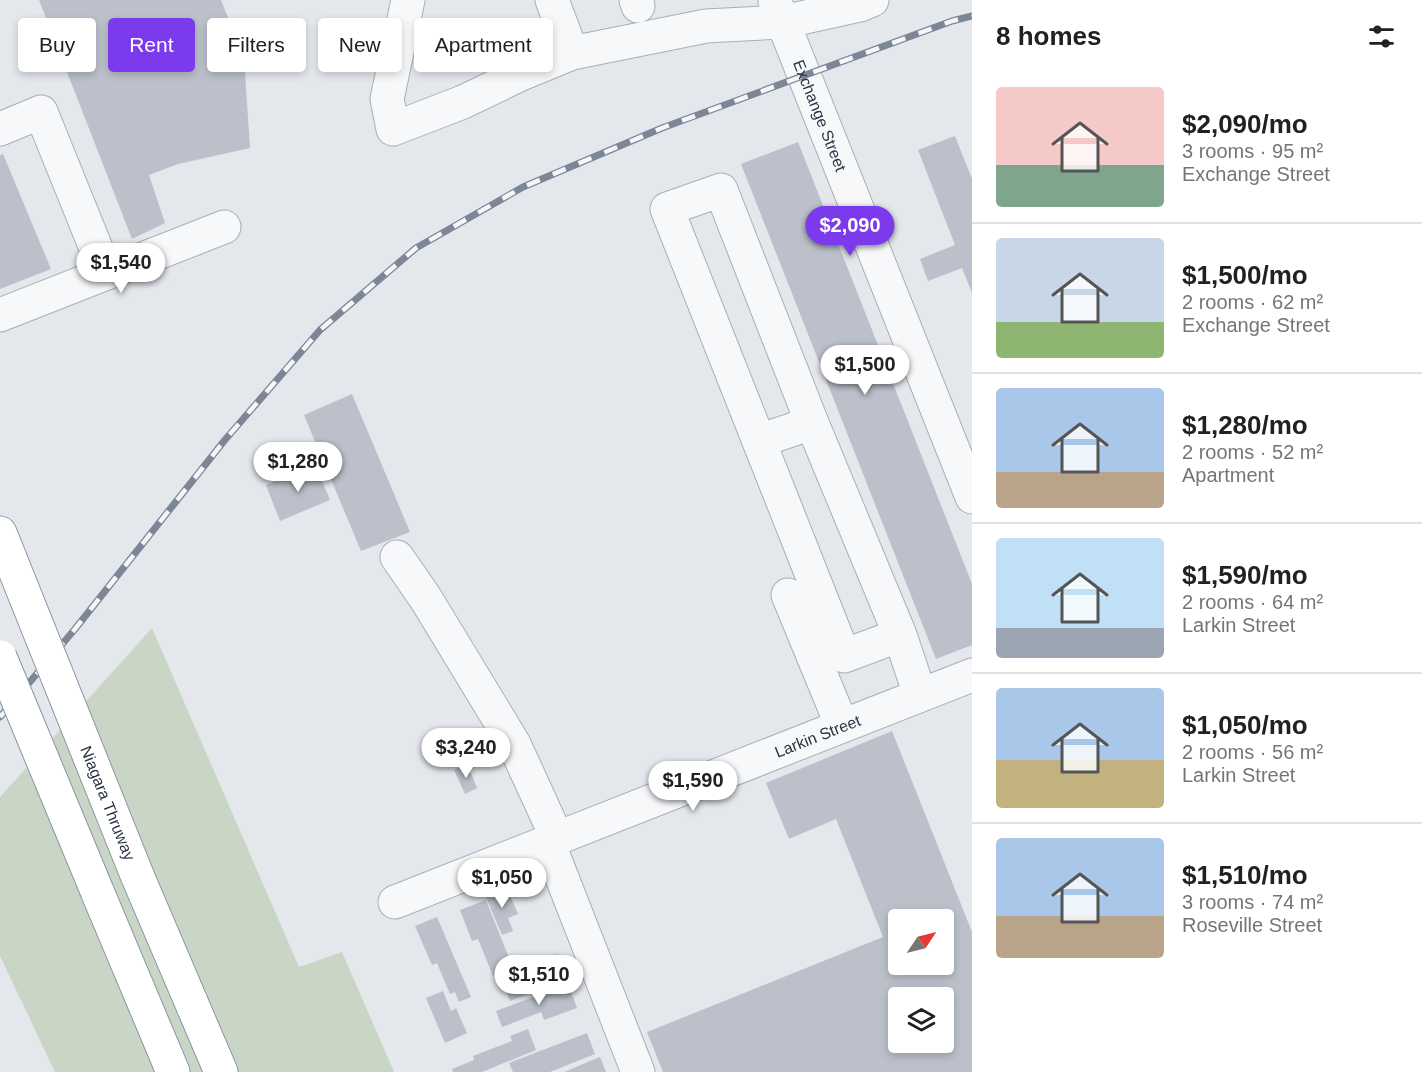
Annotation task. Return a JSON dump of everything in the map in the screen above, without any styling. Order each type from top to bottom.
[{"type":"highway","name":"Niagara Thruway","points":[[5,546],[137,875],[221,1072]]},
{"type":"highway","points":[[0,657],[173,1072]]},
{"type":"street","points":[[408,0],[387,99],[393,129],[463,102],[572,53],[778,11],[860,5],[872,0]]},
{"type":"street","points":[[552,0],[572,53]]},
{"type":"street","name":"Exchange Street","points":[[778,11],[971,494]]},
{"type":"street","points":[[0,129],[41,112],[106,273]]},
{"type":"street","points":[[890,639],[844,656],[667,208],[721,190],[812,423],[912,698]]},
{"type":"street","points":[[0,315],[224,226]]},
{"type":"street","points":[[759,441],[812,423]]},
{"type":"street","points":[[397,557],[426,599],[514,744],[638,1072]]},
{"type":"street","points":[[788,595],[842,726]]},
{"type":"street","name":"Larkin Street","points":[[395,902],[972,675]]},
{"type":"green space","points":[[152,628],[299,967],[342,952],[394,1072],[55,1072],[0,956],[0,797]]},
{"type":"building","points":[[39,0],[221,0],[228,18],[207,18],[207,72],[245,72],[250,148],[178,164],[149,175],[165,223],[132,239],[67,72],[96,72],[96,18],[46,18]]},
{"type":"building","points":[[955,136],[972,179],[972,293],[962,268],[928,281],[920,259],[955,245],[918,150]]},
{"type":"building","points":[[798,142],[972,584],[972,645],[936,659],[741,164]]},
{"type":"building","points":[[3,154],[51,269],[0,289],[0,155]]},
{"type":"building","points":[[352,394],[410,532],[361,551],[304,415]]},
{"type":"building","points":[[315,464],[330,500],[280,521],[266,485]]},
{"type":"building","points":[[892,731],[972,932],[972,1072],[663,1072],[647,1032],[883,937],[836,819],[789,839],[766,783]]},
{"type":"building","points":[[467,764],[477,788],[465,794],[454,770]]},
{"type":"building","points":[[506,886],[518,914],[508,918],[513,931],[502,935],[485,895]]},
{"type":"building","points":[[486,900],[513,968],[493,976],[478,939],[472,941],[460,910]]},
{"type":"building","points":[[437,917],[471,997],[459,1002],[455,992],[450,994],[437,963],[432,965],[415,926]]},
{"type":"building","points":[[557,954],[566,979],[510,1001],[500,976]]},
{"type":"building","points":[[568,984],[577,1008],[544,1020],[541,1012],[502,1027],[496,1011]]},
{"type":"building","points":[[443,991],[451,1011],[456,1008],[467,1033],[445,1043],[426,998]]},
{"type":"building","points":[[528,1029],[536,1050],[482,1072],[453,1072],[452,1069],[474,1060],[473,1056],[512,1041],[510,1036]]},
{"type":"building","points":[[587,1033],[595,1054],[550,1072],[513,1072],[509,1063]]},
{"type":"building","points":[[600,1057],[606,1072],[564,1072]]},
{"type":"railway","points":[[0,717],[75,629],[224,441],[320,330],[416,248],[523,187],[662,128],[952,21],[972,16]]}]
